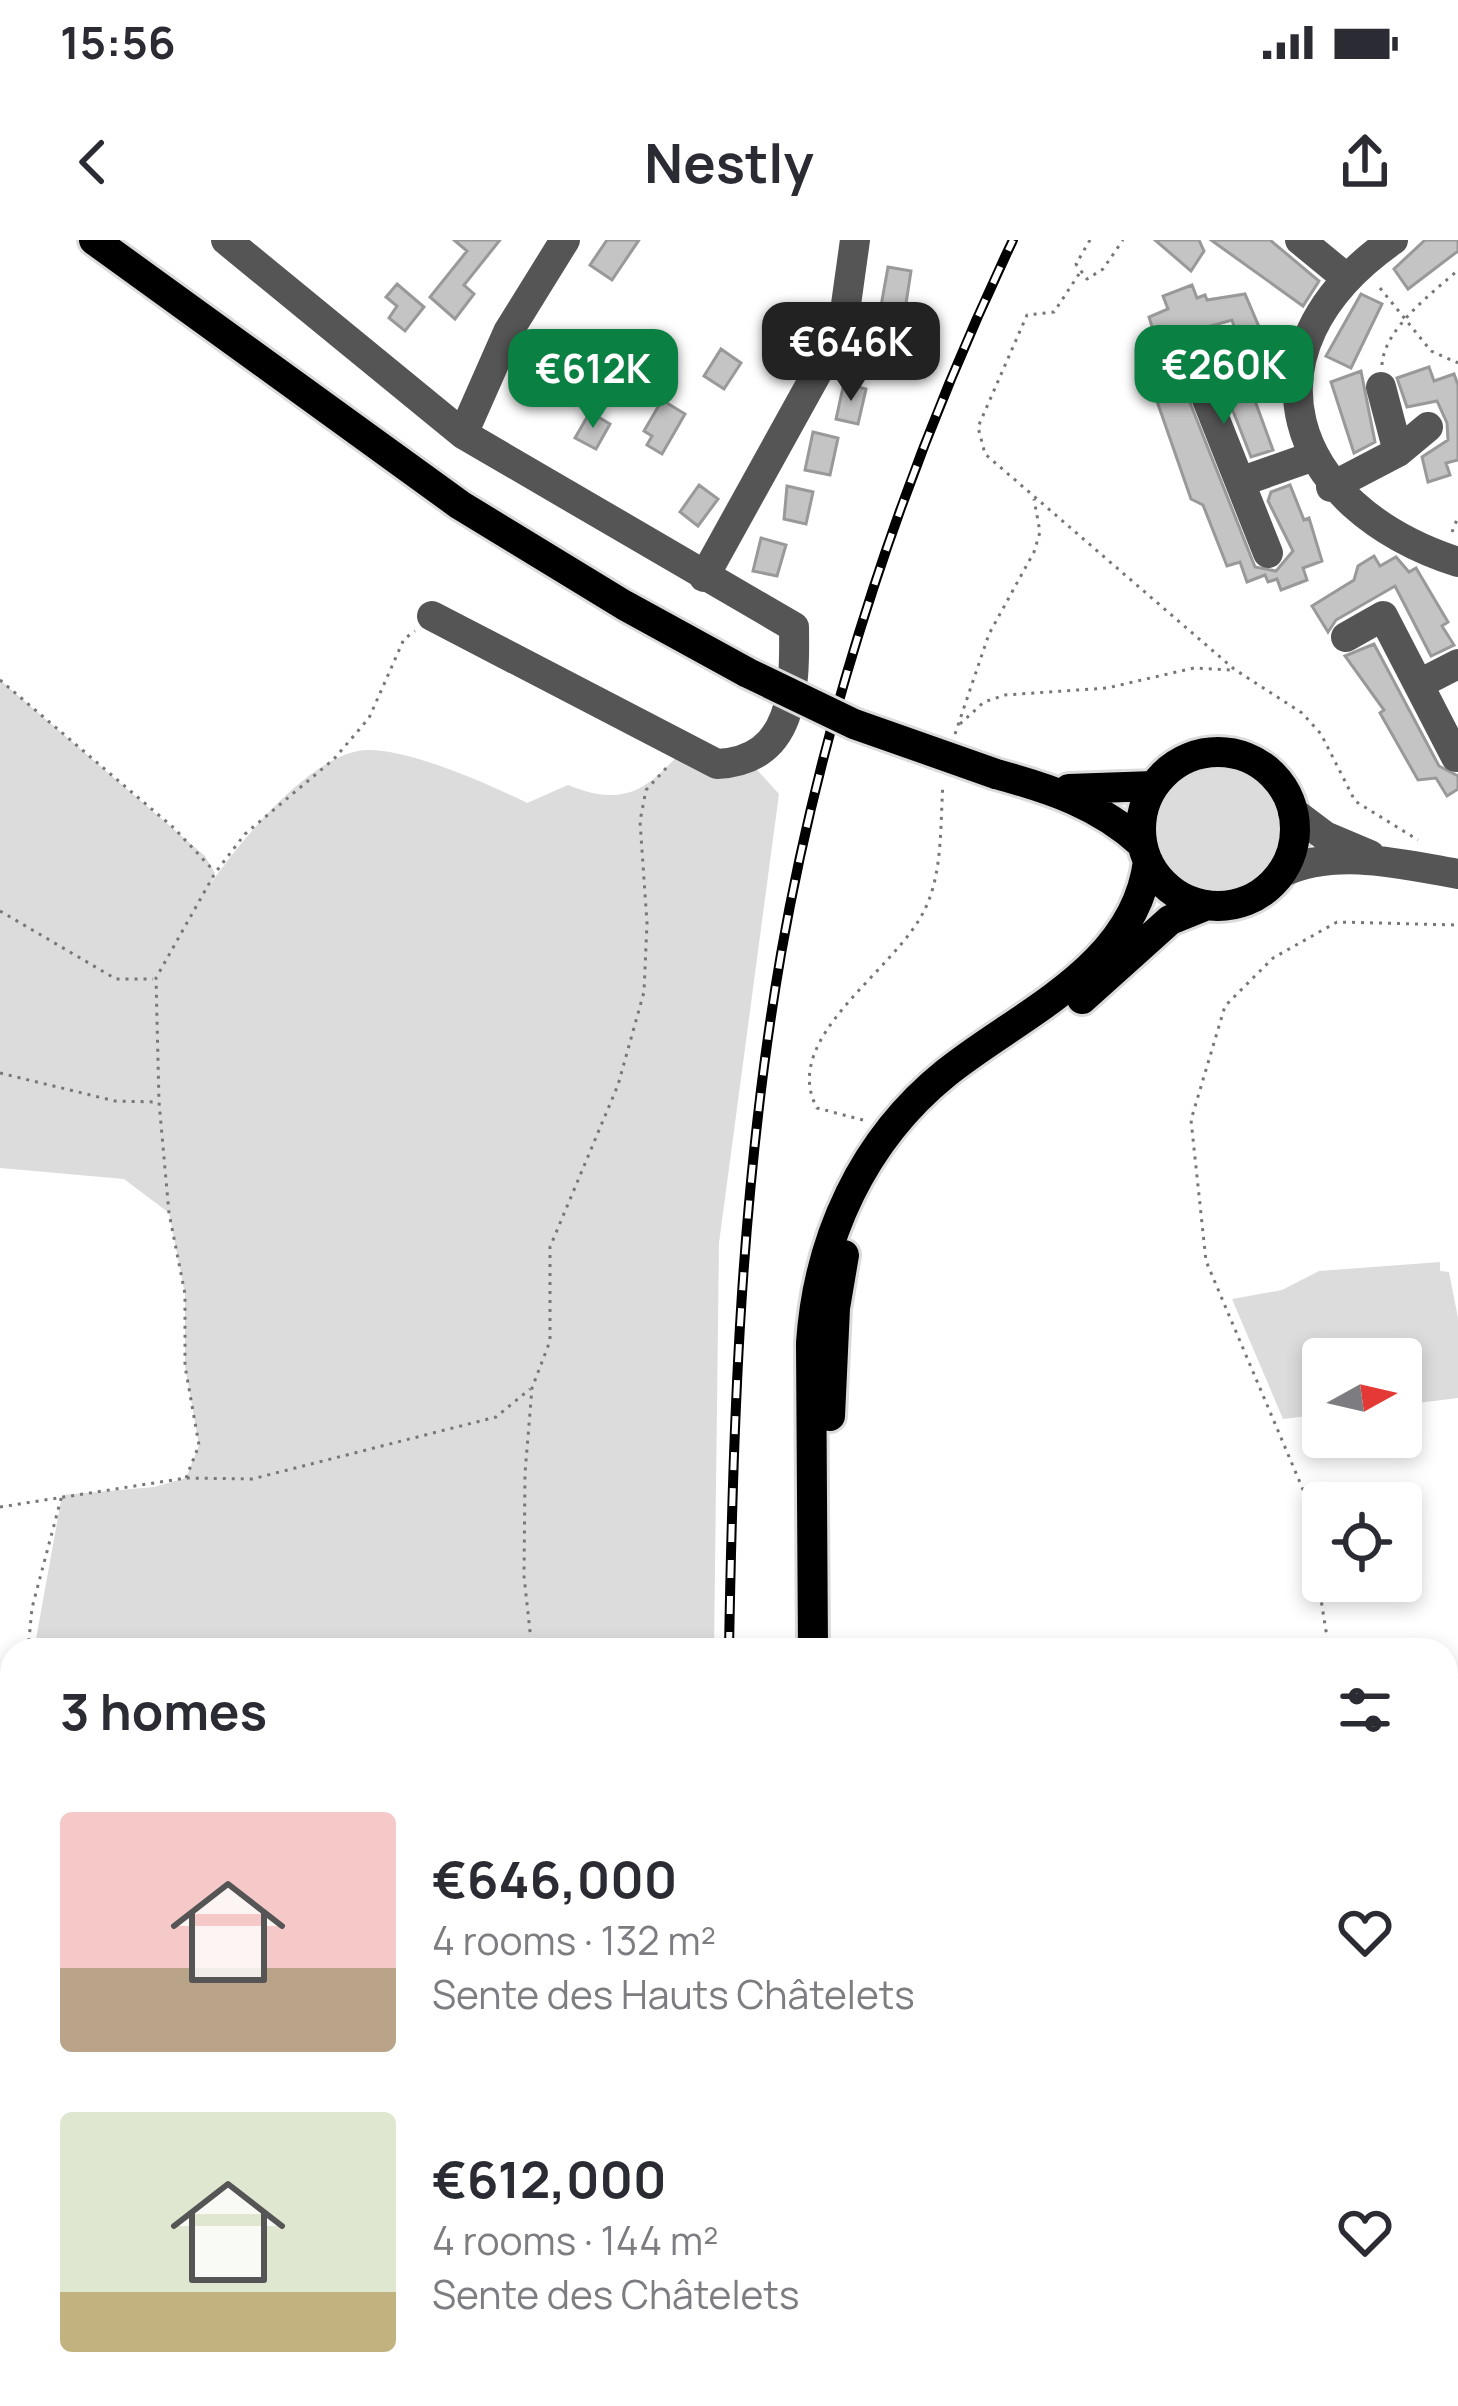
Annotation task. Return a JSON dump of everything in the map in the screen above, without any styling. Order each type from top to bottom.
[{"type":"main road","points":[[94,240],[460,505],[624,605],[854,724],[1045,788],[1115,819],[1170,889],[1207,905]]},
{"type":"main road","points":[[816,1638],[811,1343],[815,1296],[833,1231],[874,1151],[914,1103],[965,1058],[1055,1000],[1087,970],[1137,900],[1145,852],[1142,814],[1154,786],[1185,759],[1232,753],[1274,776],[1293,812],[1293,844],[1281,873],[1246,901],[1207,905],[1170,920],[1080,1001],[956,1086],[906,1134],[870,1188],[846,1249],[835,1308],[817,1638]]},
{"type":"main road","points":[[1045,788],[1154,786]]},
{"type":"street","points":[[226,240],[463,434],[794,627],[795,688],[768,748],[750,762],[717,764],[432,616]]},
{"type":"street","points":[[704,577],[843,326],[855,240]]},
{"type":"street","points":[[1300,240],[1352,270]]},
{"type":"street","points":[[1393,240],[1352,270],[1318,311],[1302,354],[1298,397],[1314,456],[1331,487],[1375,524],[1458,562]]},
{"type":"street","points":[[463,434],[508,332],[556,244]]},
{"type":"street","points":[[1222,342],[1190,354],[1268,553]]},
{"type":"street","points":[[1382,388],[1399,452]]},
{"type":"street","points":[[1331,487],[1399,452],[1428,427]]},
{"type":"street","points":[[1240,482],[1314,456]]},
{"type":"street","points":[[1346,637],[1383,616],[1456,758]]},
{"type":"street","points":[[1419,684],[1458,664]]},
{"type":"street","points":[[1293,812],[1337,842],[1399,864]]},
{"type":"street","points":[[1281,873],[1320,862],[1399,864],[1458,874]]},
{"type":"path","points":[[1090,240],[1076,264],[1087,279],[1103,269],[1123,240]]},
{"type":"path","points":[[1352,270],[1407,320],[1431,351],[1458,363]]},
{"type":"path","points":[[1382,388],[1383,355],[1407,320],[1458,270]]},
{"type":"path","points":[[1079,274],[1054,312],[1027,315],[978,427],[985,454],[1234,669],[1302,712],[1321,734],[1355,800],[1424,844]]},
{"type":"path","points":[[952,744],[989,634],[1034,552],[1040,532],[1034,497]]},
{"type":"path","points":[[186,1478],[199,1445],[185,1366],[185,1294],[169,1213],[159,1102],[156,979],[215,873],[245,834],[334,759],[357,732],[404,639],[432,616]]},
{"type":"path","points":[[957,727],[984,702],[1005,695],[1108,688],[1194,668],[1234,669]]},
{"type":"path","points":[[0,680],[174,828],[215,873]]},
{"type":"path","points":[[531,1638],[524,1576],[532,1388],[550,1341],[550,1247],[618,1085],[644,992],[647,923],[640,821],[646,790],[684,749]]},
{"type":"path","points":[[866,1120],[817,1108],[806,1088],[808,1065],[819,1040],[923,914],[935,881],[944,779]]},
{"type":"path","points":[[0,911],[116,979],[156,979]]},
{"type":"path","points":[[1327,1638],[1304,1492],[1206,1261],[1191,1120],[1225,1006],[1273,958],[1337,922],[1458,926]]},
{"type":"path","points":[[0,1073],[115,1101],[159,1102]]},
{"type":"path","points":[[0,1507],[62,1495],[154,1487],[186,1478],[252,1479],[496,1417],[532,1388]]},
{"type":"path","points":[[29,1638],[32,1608],[62,1495]]},
{"type":"shaded area","points":[[0,680],[205,856],[215,873],[211,883],[259,823],[302,781],[348,754],[369,750],[427,762],[527,803],[568,785],[605,795],[633,791],[684,749],[750,762],[779,794],[719,1243],[714,1638],[36,1638],[62,1495],[154,1487],[186,1478],[199,1445],[185,1366],[185,1294],[169,1213],[124,1179],[0,1168]]},
{"type":"shaded area","points":[[1218,768],[1242,772],[1261,786],[1275,805],[1279,829],[1275,853],[1261,872],[1242,886],[1218,890],[1194,886],[1175,872],[1161,853],[1157,829],[1161,805],[1175,786],[1194,772]]},
{"type":"shaded area","points":[[1440,1262],[1440,1271],[1449,1272],[1458,1318],[1458,1398],[1422,1402],[1422,1338],[1302,1338],[1302,1417],[1283,1419],[1232,1299],[1282,1290],[1319,1271]]},
{"type":"building","points":[[454,240],[500,240],[464,285],[474,294],[455,319],[430,297],[467,251]]},
{"type":"building","points":[[607,240],[639,240],[612,280],[590,265]]},
{"type":"building","points":[[1155,240],[1199,240],[1204,251],[1191,271]]},
{"type":"building","points":[[1211,240],[1270,240],[1319,281],[1303,306]]},
{"type":"building","points":[[1425,240],[1458,240],[1458,251],[1408,289],[1394,269]]},
{"type":"building","points":[[888,267],[911,271],[905,310],[881,306]]},
{"type":"building","points":[[397,284],[424,307],[405,331],[389,318],[397,306],[386,297]]},
{"type":"building","points":[[1192,285],[1197,298],[1205,295],[1207,300],[1245,294],[1274,362],[1254,369],[1259,383],[1250,387],[1273,450],[1251,457],[1215,365],[1242,351],[1232,320],[1172,337],[1170,352],[1255,567],[1276,571],[1293,551],[1268,501],[1271,492],[1290,485],[1304,520],[1309,518],[1322,561],[1303,568],[1307,580],[1281,590],[1277,579],[1268,582],[1265,575],[1247,582],[1240,562],[1227,566],[1203,505],[1191,499],[1142,358],[1143,349],[1151,346],[1148,339],[1155,336],[1149,317],[1168,309],[1163,296]]},
{"type":"building","points":[[1361,294],[1382,304],[1351,368],[1326,356]]},
{"type":"building","points":[[866,313],[889,316],[883,352],[858,348]]},
{"type":"building","points":[[613,341],[637,355],[618,389],[594,375]]},
{"type":"building","points":[[721,349],[741,363],[724,389],[704,376]]},
{"type":"building","points":[[1429,367],[1434,381],[1454,374],[1458,385],[1458,460],[1446,463],[1450,475],[1428,482],[1422,457],[1448,440],[1447,423],[1437,401],[1407,407],[1397,378]]},
{"type":"building","points":[[1361,371],[1375,442],[1354,453],[1331,382]]},
{"type":"building","points":[[844,383],[866,389],[858,424],[836,419]]},
{"type":"building","points":[[662,400],[685,414],[662,454],[647,445],[652,436],[644,431]]},
{"type":"building","points":[[590,412],[610,424],[596,449],[575,438]]},
{"type":"building","points":[[813,432],[838,438],[830,475],[805,470]]},
{"type":"building","points":[[699,485],[718,499],[698,526],[680,512]]},
{"type":"building","points":[[787,486],[813,492],[806,524],[784,519]]},
{"type":"building","points":[[761,538],[786,545],[777,576],[753,571]]},
{"type":"building","points":[[1374,556],[1380,566],[1396,557],[1409,572],[1416,568],[1448,622],[1442,626],[1454,645],[1431,656],[1395,586],[1336,620],[1328,632],[1312,606],[1354,580],[1358,566]]},
{"type":"building","points":[[1374,644],[1439,766],[1458,776],[1458,789],[1447,796],[1436,778],[1418,780],[1380,713],[1384,710],[1345,656]]},
{"type":"railway","points":[[729,1638],[748,1214],[767,1041],[799,862],[820,770],[873,589],[938,412],[1013,240]]}]
